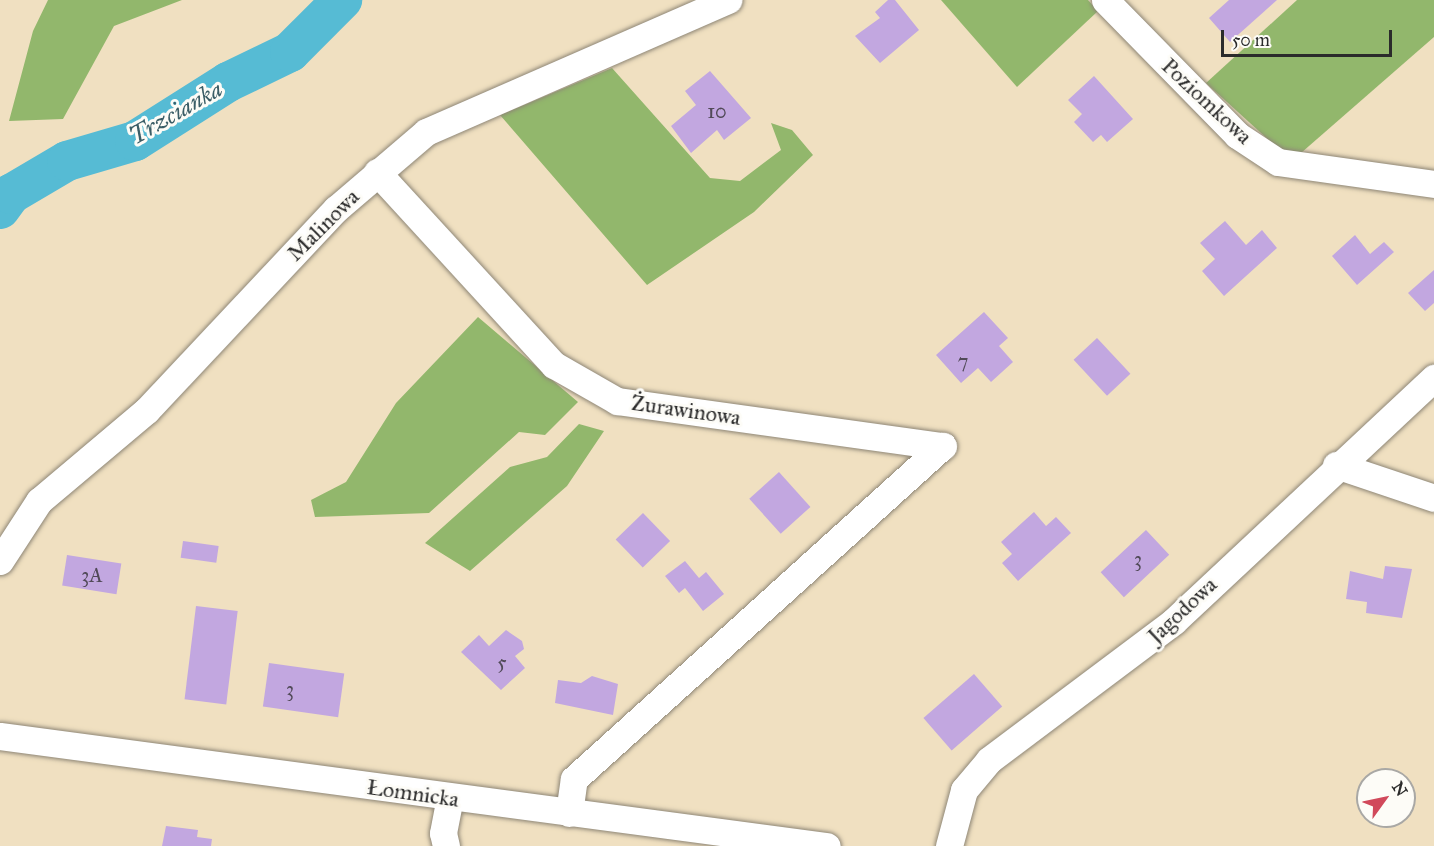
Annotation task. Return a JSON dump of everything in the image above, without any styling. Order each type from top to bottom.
[{"type":"street","name":"Malinowa","points":[[0,561],[39,501],[147,410],[336,208],[426,132],[728,0]]},
{"type":"street","name":"Poziomkowa","points":[[1106,0],[1237,135],[1278,162],[1434,184]]},
{"type":"street","name":"Żurawinowa","points":[[378,172],[554,365],[617,401],[943,446],[574,779],[569,813]]},
{"type":"street","name":"Jagodowa","points":[[949,846],[964,790],[990,760],[1174,621],[1336,465],[1434,378]]},
{"type":"street","points":[[1336,465],[1434,498]]},
{"type":"street","name":"Łomnicka","points":[[0,736],[820,846]]},
{"type":"street","points":[[446,846],[443,833],[450,798]]},
{"type":"green space","points":[[48,0],[182,0],[114,26],[63,119],[9,121],[33,31]]},
{"type":"green space","points":[[941,0],[1088,0],[1098,11],[1017,87]]},
{"type":"green space","points":[[1297,0],[1434,0],[1434,37],[1301,153],[1282,152],[1206,83]]},
{"type":"green space","points":[[612,68],[710,178],[740,181],[781,150],[771,123],[792,130],[813,155],[754,212],[647,285],[500,115]]},
{"type":"green space","points":[[478,317],[578,402],[545,435],[519,432],[429,513],[315,517],[311,500],[346,482],[396,403]]},
{"type":"green space","points":[[579,424],[604,431],[567,486],[470,571],[425,543],[510,467],[547,457]]},
{"type":"building","points":[[888,0],[895,0],[919,30],[880,63],[855,36],[880,18],[875,12]]},
{"type":"building","points":[[1229,0],[1277,0],[1230,42],[1209,18]]},
{"type":"building","points":[[710,71],[751,118],[724,140],[717,130],[691,153],[671,126],[696,105],[685,91]]},
{"type":"building","points":[[1094,76],[1133,119],[1107,142],[1101,135],[1093,142],[1074,122],[1082,114],[1068,100]]},
{"type":"building","points":[[1225,221],[1246,245],[1262,230],[1277,248],[1224,296],[1202,271],[1215,259],[1200,243]]},
{"type":"building","points":[[1355,235],[1370,254],[1384,242],[1394,252],[1357,285],[1332,256]]},
{"type":"building","points":[[1434,270],[1434,303],[1425,311],[1408,293]]},
{"type":"building","points":[[984,312],[1008,338],[999,346],[1013,362],[991,382],[978,368],[961,383],[936,355]]},
{"type":"building","points":[[1097,338],[1130,374],[1107,396],[1074,360]]},
{"type":"building","points":[[779,472],[810,507],[781,534],[749,499]]},
{"type":"building","points":[[1034,512],[1046,526],[1056,517],[1071,533],[1018,581],[1002,563],[1012,554],[1001,542]]},
{"type":"building","points":[[643,513],[670,541],[643,567],[616,539]]},
{"type":"building","points":[[1146,530],[1169,555],[1124,597],[1101,572]]},
{"type":"building","points":[[183,541],[219,546],[216,563],[181,558]]},
{"type":"building","points":[[67,555],[121,564],[116,594],[62,586]]},
{"type":"building","points":[[685,561],[699,578],[706,572],[724,594],[703,611],[685,588],[679,593],[665,576]]},
{"type":"building","points":[[1385,566],[1412,569],[1402,618],[1366,613],[1367,602],[1346,599],[1350,571],[1383,579]]},
{"type":"building","points":[[196,606],[238,611],[226,704],[185,699]]},
{"type":"building","points":[[506,630],[522,641],[524,649],[515,656],[525,668],[501,690],[461,652],[479,635],[489,646]]},
{"type":"building","points":[[269,663],[344,674],[338,717],[263,707]]},
{"type":"building","points":[[974,674],[1002,706],[952,750],[923,718]]},
{"type":"building","points":[[592,676],[618,684],[613,715],[555,703],[558,680],[581,683]]},
{"type":"building","points":[[166,826],[198,830],[197,837],[212,839],[211,846],[162,846]]},
{"type":"waterway","name":"Trzcianka","points":[[0,209],[11,194],[67,161],[135,141],[228,82],[290,52],[342,0]]}]
